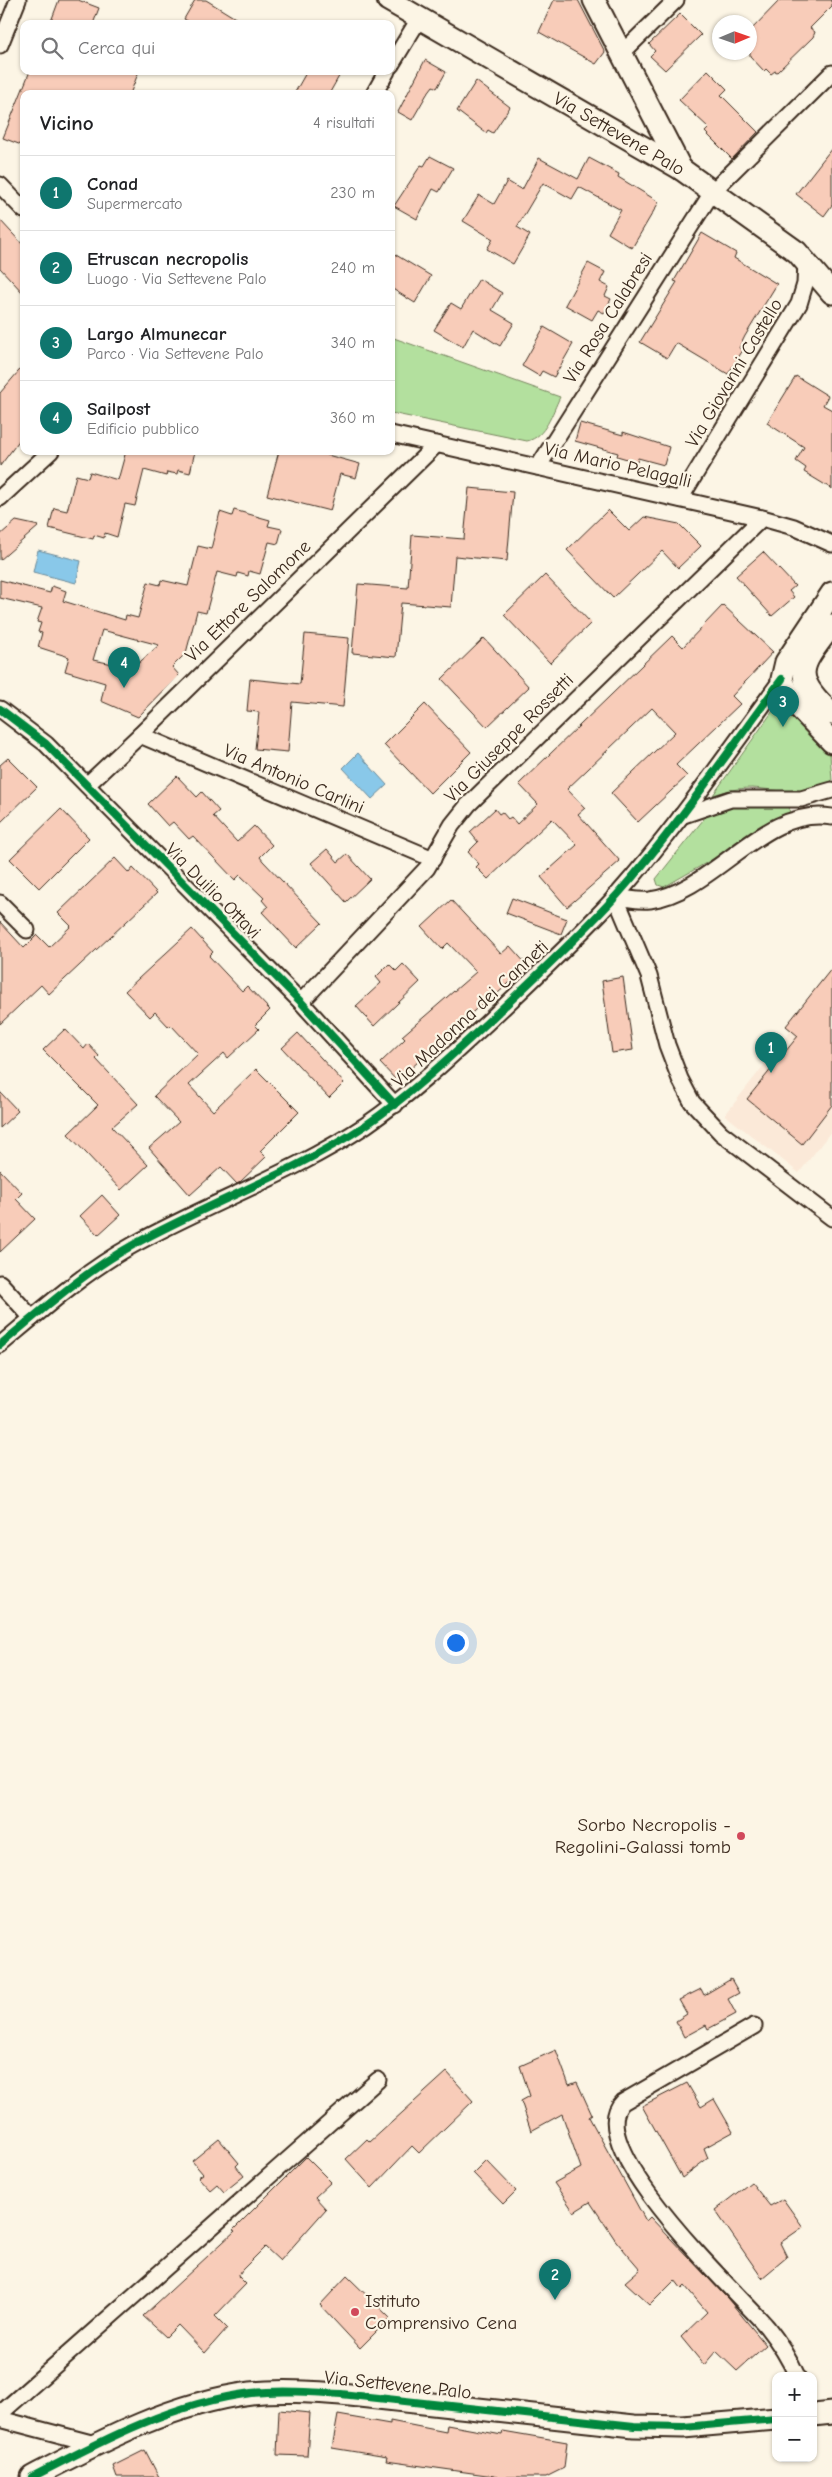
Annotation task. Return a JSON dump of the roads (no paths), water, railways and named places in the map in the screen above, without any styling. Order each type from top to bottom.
[{"type":"street","points":[[0,45],[18,0]]},
{"type":"street","name":"Via Settevene Palo","points":[[388,0],[681,169],[801,256],[832,292]]},
{"type":"street","points":[[594,0],[681,169]]},
{"type":"street","points":[[621,54],[676,0]]},
{"type":"street","points":[[395,58],[419,18]]},
{"type":"street","name":"Via Rosa Calabresi","points":[[538,467],[713,191],[832,73]]},
{"type":"street","points":[[376,90],[385,75]]},
{"type":"street","points":[[0,185],[20,206]]},
{"type":"street","points":[[801,256],[832,270]]},
{"type":"street","name":"Via Giovanni Castello","points":[[680,499],[799,304],[805,284],[801,256]]},
{"type":"street","name":"Via Mario Pelagalli","points":[[395,435],[762,518],[794,527],[832,544]]},
{"type":"street","name":"Via Ettore Salomone","points":[[86,785],[140,735],[437,444]]},
{"type":"street","points":[[0,498],[47,455]]},
{"type":"street","name":"Via Giuseppe Rossetti","points":[[301,1002],[432,859],[452,825],[468,805],[762,518]]},
{"type":"street","points":[[832,592],[786,662],[782,679],[791,700],[832,742]]},
{"type":"street","points":[[832,625],[808,658],[803,673],[805,686],[832,714]]},
{"type":"street","name":"Via Madonna dei Canneti","points":[[0,1346],[76,1281],[118,1253],[341,1140],[395,1105],[434,1072],[522,990],[615,896],[681,816],[782,679]]},
{"type":"street","name":"Via Duilio Ottavi","points":[[0,709],[36,735],[86,785],[301,1002],[395,1105]]},
{"type":"street","name":"Via Antonio Carlini","points":[[140,735],[432,859]]},
{"type":"street","points":[[681,816],[731,799],[801,799],[832,790]]},
{"type":"street","points":[[832,817],[805,817],[784,824],[689,885],[672,893],[648,900],[615,896],[649,976],[667,1045],[680,1079],[692,1102],[721,1133],[832,1218]]},
{"type":"street","points":[[0,903],[27,930]]},
{"type":"street","points":[[0,1283],[32,1318]]},
{"type":"street","points":[[754,2026],[623,2102],[615,2115],[614,2129],[622,2151],[654,2200],[690,2245],[769,2329],[783,2348],[795,2372]]},
{"type":"street","points":[[0,2414],[378,2080]]},
{"type":"street","name":"Via Settevene Palo","points":[[32,2477],[95,2444],[188,2406],[225,2397],[264,2392],[342,2394],[653,2427],[700,2426],[772,2418]]},
{"type":"street","points":[[817,2415],[832,2413]]},
{"type":"street","points":[[0,2419],[95,2444]]},
{"type":"water","points":[[38,550],[81,561],[76,583],[33,572]]},
{"type":"water","points":[[358,753],[387,785],[372,799],[343,768]]},
{"type":"place","name":"Sailpost","points":[[124,688]]},
{"type":"place","name":"Largo Almunecar","points":[[783,727]]},
{"type":"place","name":"Conad","points":[[771,1073]]},
{"type":"place","name":"Sorbo Necropolis - Regolini-Galassi tomb","points":[[741,1836]]},
{"type":"place","name":"Etruscan necropolis","points":[[555,2300]]},
{"type":"place","name":"Istituto Comprensivo Cena","points":[[355,2312]]}]
